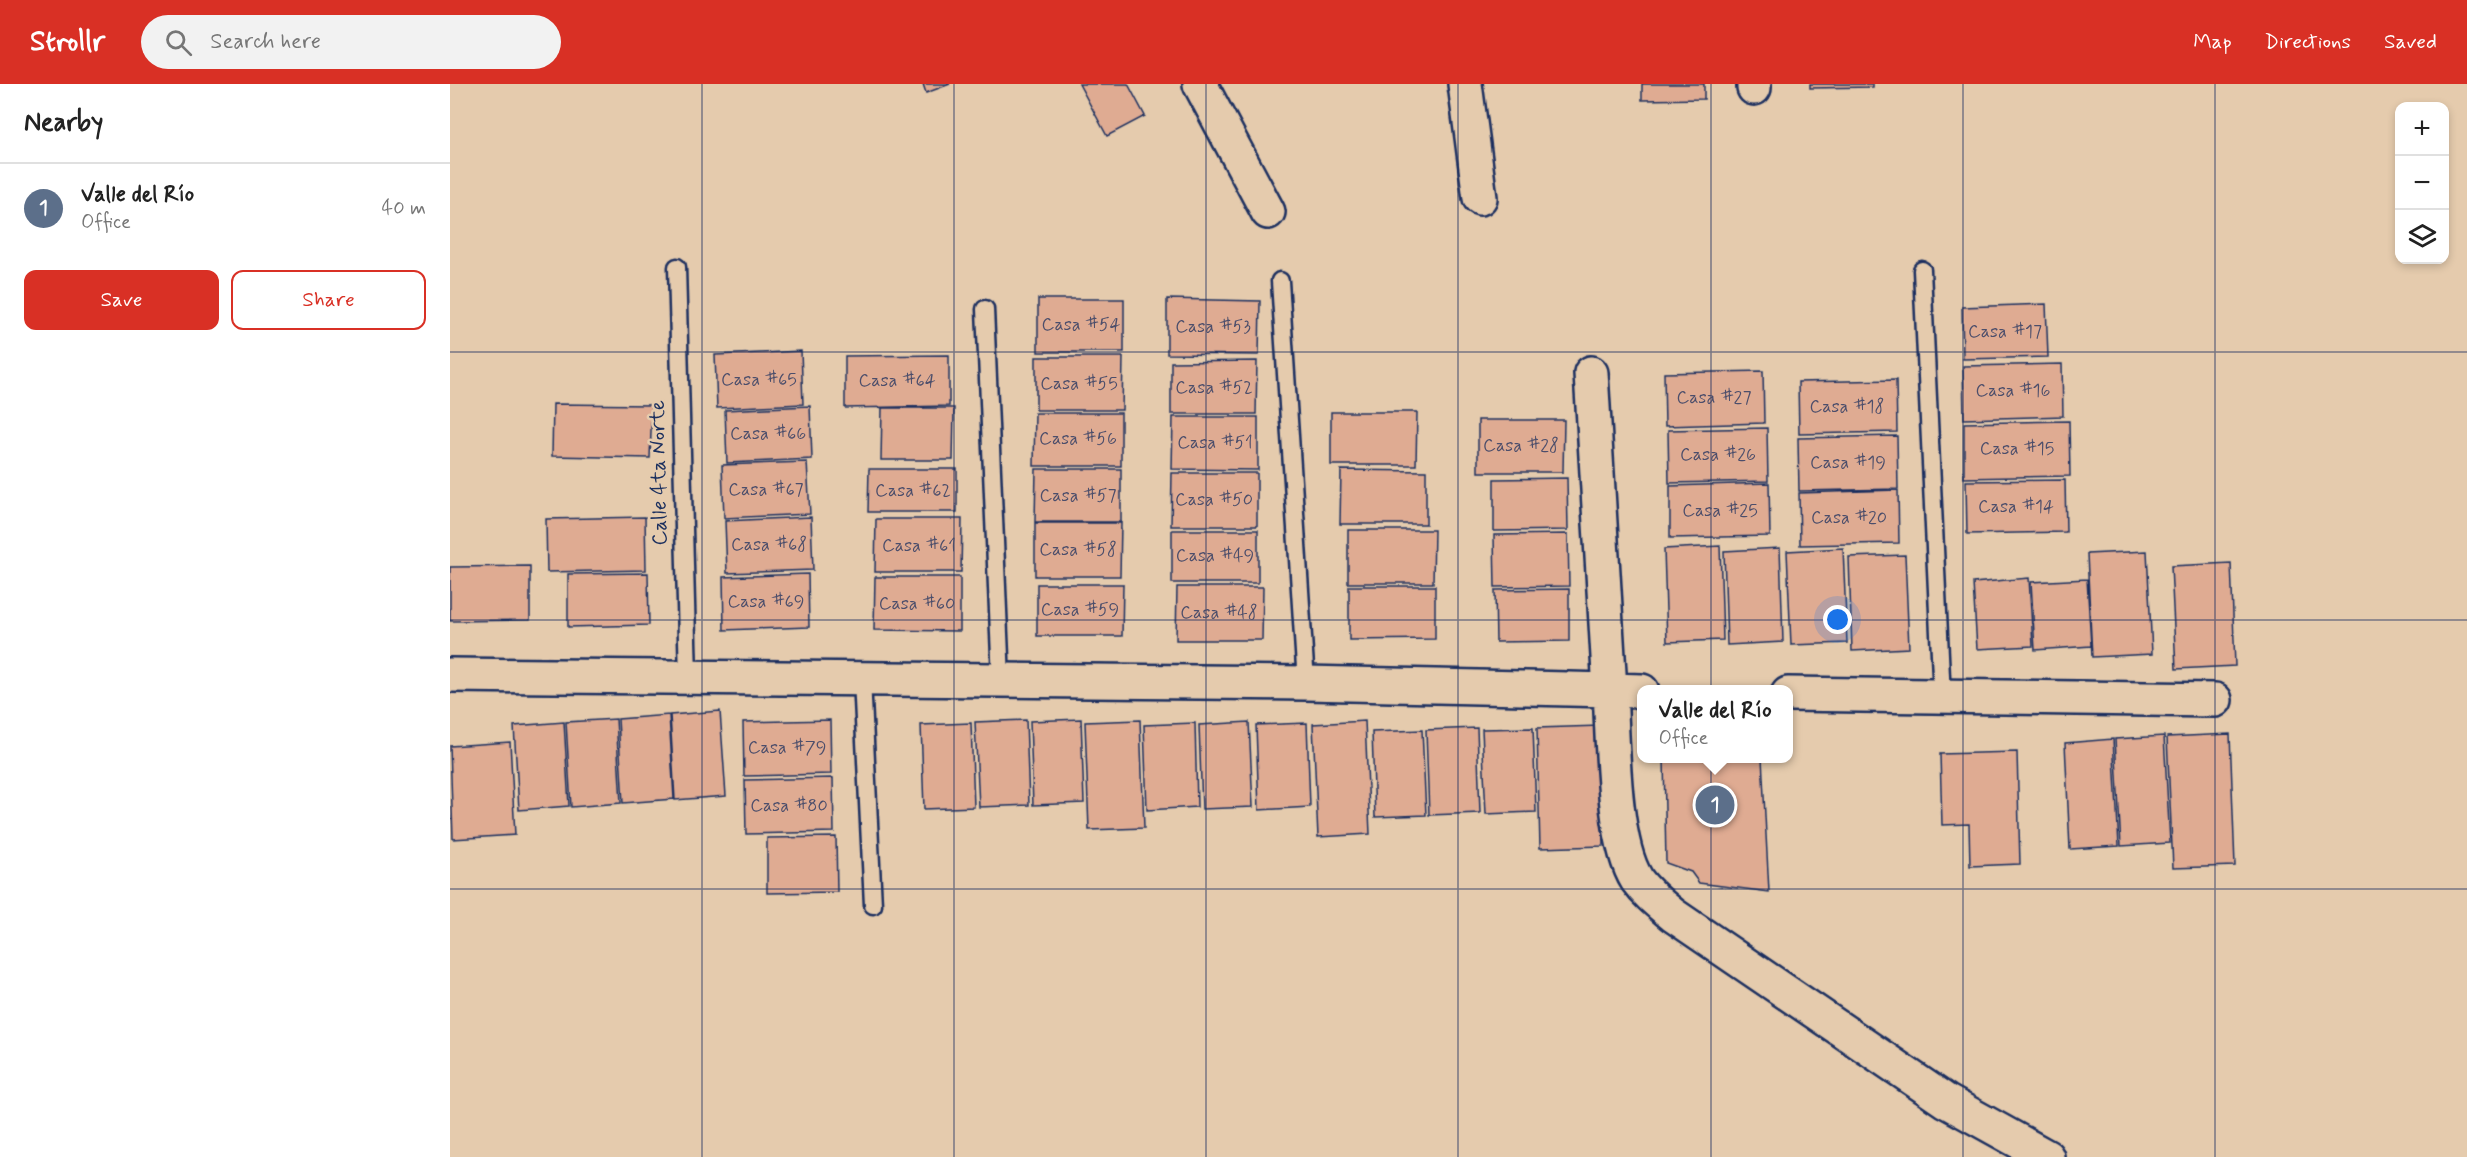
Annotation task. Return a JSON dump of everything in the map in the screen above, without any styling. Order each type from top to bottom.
[{"type":"street","points":[[1200,84],[1268,212]]},
{"type":"street","points":[[1465,84],[1479,198]]},
{"type":"street","points":[[1591,373],[1626,691],[1620,826],[1623,849],[1636,878],[1652,898],[1673,915],[1947,1101],[2047,1157]]},
{"type":"street","points":[[450,675],[1306,683],[1626,691]]},
{"type":"street","points":[[1793,694],[1942,698],[2216,700]]},
{"type":"lane","name":"Calle 4ta Norte","points":[[677,267],[688,677]]},
{"type":"lane","points":[[1922,270],[1942,698]]},
{"type":"lane","points":[[1280,281],[1306,683]]},
{"type":"lane","points":[[985,309],[1001,680]]},
{"type":"lane","points":[[862,679],[873,905]]},
{"type":"building","points":[[923,84],[950,84],[926,93]]},
{"type":"building","points":[[1079,84],[1128,84],[1145,116],[1107,136]]},
{"type":"building","points":[[1642,84],[1704,84],[1704,99],[1642,100]]},
{"type":"building","points":[[1810,84],[1873,84],[1873,87],[1810,88]]},
{"type":"building","points":[[1038,299],[1124,299],[1124,352],[1038,352]]},
{"type":"building","points":[[1167,299],[1260,301],[1259,355],[1167,354]]},
{"type":"building","points":[[2046,304],[2048,357],[1963,359],[1962,307]]},
{"type":"building","points":[[801,351],[803,404],[717,408],[715,355]]},
{"type":"building","points":[[949,355],[949,406],[845,408],[845,356]]},
{"type":"building","points":[[1036,357],[1123,357],[1122,410],[1036,410]]},
{"type":"building","points":[[1257,361],[1256,414],[1171,414],[1171,362]]},
{"type":"building","points":[[2062,364],[2063,416],[1964,419],[1963,366]]},
{"type":"building","points":[[1763,371],[1764,423],[1665,426],[1664,373]]},
{"type":"building","points":[[1896,380],[1897,432],[1799,434],[1798,382]]},
{"type":"building","points":[[553,404],[652,405],[650,458],[552,456]]},
{"type":"building","points":[[810,406],[812,459],[727,463],[725,410]]},
{"type":"building","points":[[882,408],[954,408],[953,460],[881,460]]},
{"type":"building","points":[[1331,412],[1417,412],[1416,465],[1331,465]]},
{"type":"building","points":[[1035,413],[1121,413],[1121,466],[1034,466]]},
{"type":"building","points":[[1173,417],[1258,417],[1258,470],[1172,469]]},
{"type":"building","points":[[1478,420],[1564,420],[1563,472],[1478,472]]},
{"type":"building","points":[[2069,421],[2070,476],[1964,478],[1964,423]]},
{"type":"building","points":[[1767,428],[1768,481],[1669,483],[1668,430]]},
{"type":"building","points":[[1897,436],[1898,489],[1799,491],[1798,438]]},
{"type":"building","points":[[807,462],[810,514],[724,518],[722,465]]},
{"type":"building","points":[[869,469],[957,469],[957,512],[868,512]]},
{"type":"building","points":[[1036,469],[1121,469],[1121,522],[1035,522]]},
{"type":"building","points":[[1341,470],[1426,471],[1426,524],[1340,524]]},
{"type":"building","points":[[1172,473],[1257,473],[1257,526],[1171,526]]},
{"type":"building","points":[[1567,478],[1568,530],[1494,531],[1494,479]]},
{"type":"building","points":[[2065,480],[2066,532],[1967,534],[1966,481]]},
{"type":"building","points":[[1769,483],[1770,536],[1670,538],[1670,486]]},
{"type":"building","points":[[1898,490],[1899,543],[1800,545],[1799,493]]},
{"type":"building","points":[[645,517],[646,570],[547,572],[546,519]]},
{"type":"building","points":[[811,517],[813,570],[727,573],[725,521]]},
{"type":"building","points":[[876,519],[962,519],[961,572],[875,572]]},
{"type":"building","points":[[1035,523],[1121,523],[1120,576],[1035,576]]},
{"type":"building","points":[[1172,530],[1258,530],[1258,583],[1172,583]]},
{"type":"building","points":[[1348,530],[1434,530],[1433,583],[1348,583]]},
{"type":"building","points":[[1568,534],[1569,586],[1495,587],[1494,535]]},
{"type":"building","points":[[1720,546],[1723,640],[1667,642],[1664,549]]},
{"type":"building","points":[[1780,548],[1783,642],[1727,645],[1724,551]]},
{"type":"building","points":[[1843,548],[1847,643],[1791,645],[1787,551]]},
{"type":"building","points":[[2147,551],[2152,654],[2092,657],[2087,554]]},
{"type":"building","points":[[1905,555],[1909,648],[1852,651],[1849,557]]},
{"type":"building","points":[[2231,563],[2235,666],[2176,669],[2171,566]]},
{"type":"building","points":[[530,566],[530,620],[450,621],[450,567]]},
{"type":"building","points":[[648,573],[649,625],[568,627],[568,574]]},
{"type":"building","points":[[808,574],[809,627],[724,630],[723,577]]},
{"type":"building","points":[[875,577],[960,577],[960,631],[874,630]]},
{"type":"building","points":[[2029,578],[2033,646],[1977,649],[1973,583]]},
{"type":"building","points":[[2087,579],[2091,646],[2035,650],[2031,582]]},
{"type":"building","points":[[1037,584],[1123,584],[1122,636],[1037,636]]},
{"type":"building","points":[[1349,586],[1435,586],[1435,639],[1349,640]]},
{"type":"building","points":[[1177,587],[1263,587],[1262,640],[1176,640]]},
{"type":"building","points":[[1569,589],[1569,641],[1496,642],[1495,590]]},
{"type":"building","points":[[720,711],[726,796],[675,800],[670,715]]},
{"type":"building","points":[[669,715],[674,799],[623,803],[618,719]]},
{"type":"building","points":[[616,719],[621,803],[571,807],[566,722]]},
{"type":"building","points":[[1081,719],[1084,803],[1033,805],[1030,721]]},
{"type":"building","points":[[830,720],[831,774],[744,776],[743,722]]},
{"type":"building","points":[[1026,720],[1029,805],[979,807],[975,722]]},
{"type":"building","points":[[1140,720],[1144,828],[1089,830],[1085,722]]},
{"type":"building","points":[[1365,721],[1370,834],[1318,837],[1313,724]]},
{"type":"building","points":[[564,722],[569,806],[519,810],[514,726]]},
{"type":"building","points":[[1249,722],[1253,807],[1202,809],[1199,725]]},
{"type":"building","points":[[971,723],[974,807],[924,809],[921,725]]},
{"type":"building","points":[[1195,723],[1197,807],[1147,810],[1144,725]]},
{"type":"building","points":[[1307,723],[1310,807],[1259,810],[1256,725]]},
{"type":"building","points":[[1600,726],[1603,846],[1540,848],[1537,728]]},
{"type":"building","points":[[1477,728],[1480,813],[1429,815],[1426,730]]},
{"type":"building","points":[[1533,728],[1536,812],[1486,814],[1482,729]]},
{"type":"building","points":[[1422,730],[1426,815],[1375,817],[1372,732]]},
{"type":"building","points":[[2230,734],[2235,866],[2173,868],[2167,737]]},
{"type":"building","points":[[2164,736],[2170,843],[2121,846],[2115,739]]},
{"type":"building","points":[[2113,739],[2119,846],[2070,849],[2065,743]]},
{"type":"building","points":[[510,742],[515,835],[453,839],[450,746]]},
{"type":"building","points":[[2017,752],[2020,864],[1970,866],[1969,824],[1942,825],[1940,754]]},
{"type":"building","points":[[1664,763],[1762,763],[1769,892],[1699,883],[1691,872],[1666,863]]},
{"type":"building","points":[[833,778],[834,832],[746,834],[745,780]]},
{"type":"building","points":[[836,837],[837,892],[767,893],[767,838]]},
{"type":"place","name":"Valle del Río","points":[[1715,805]]}]
